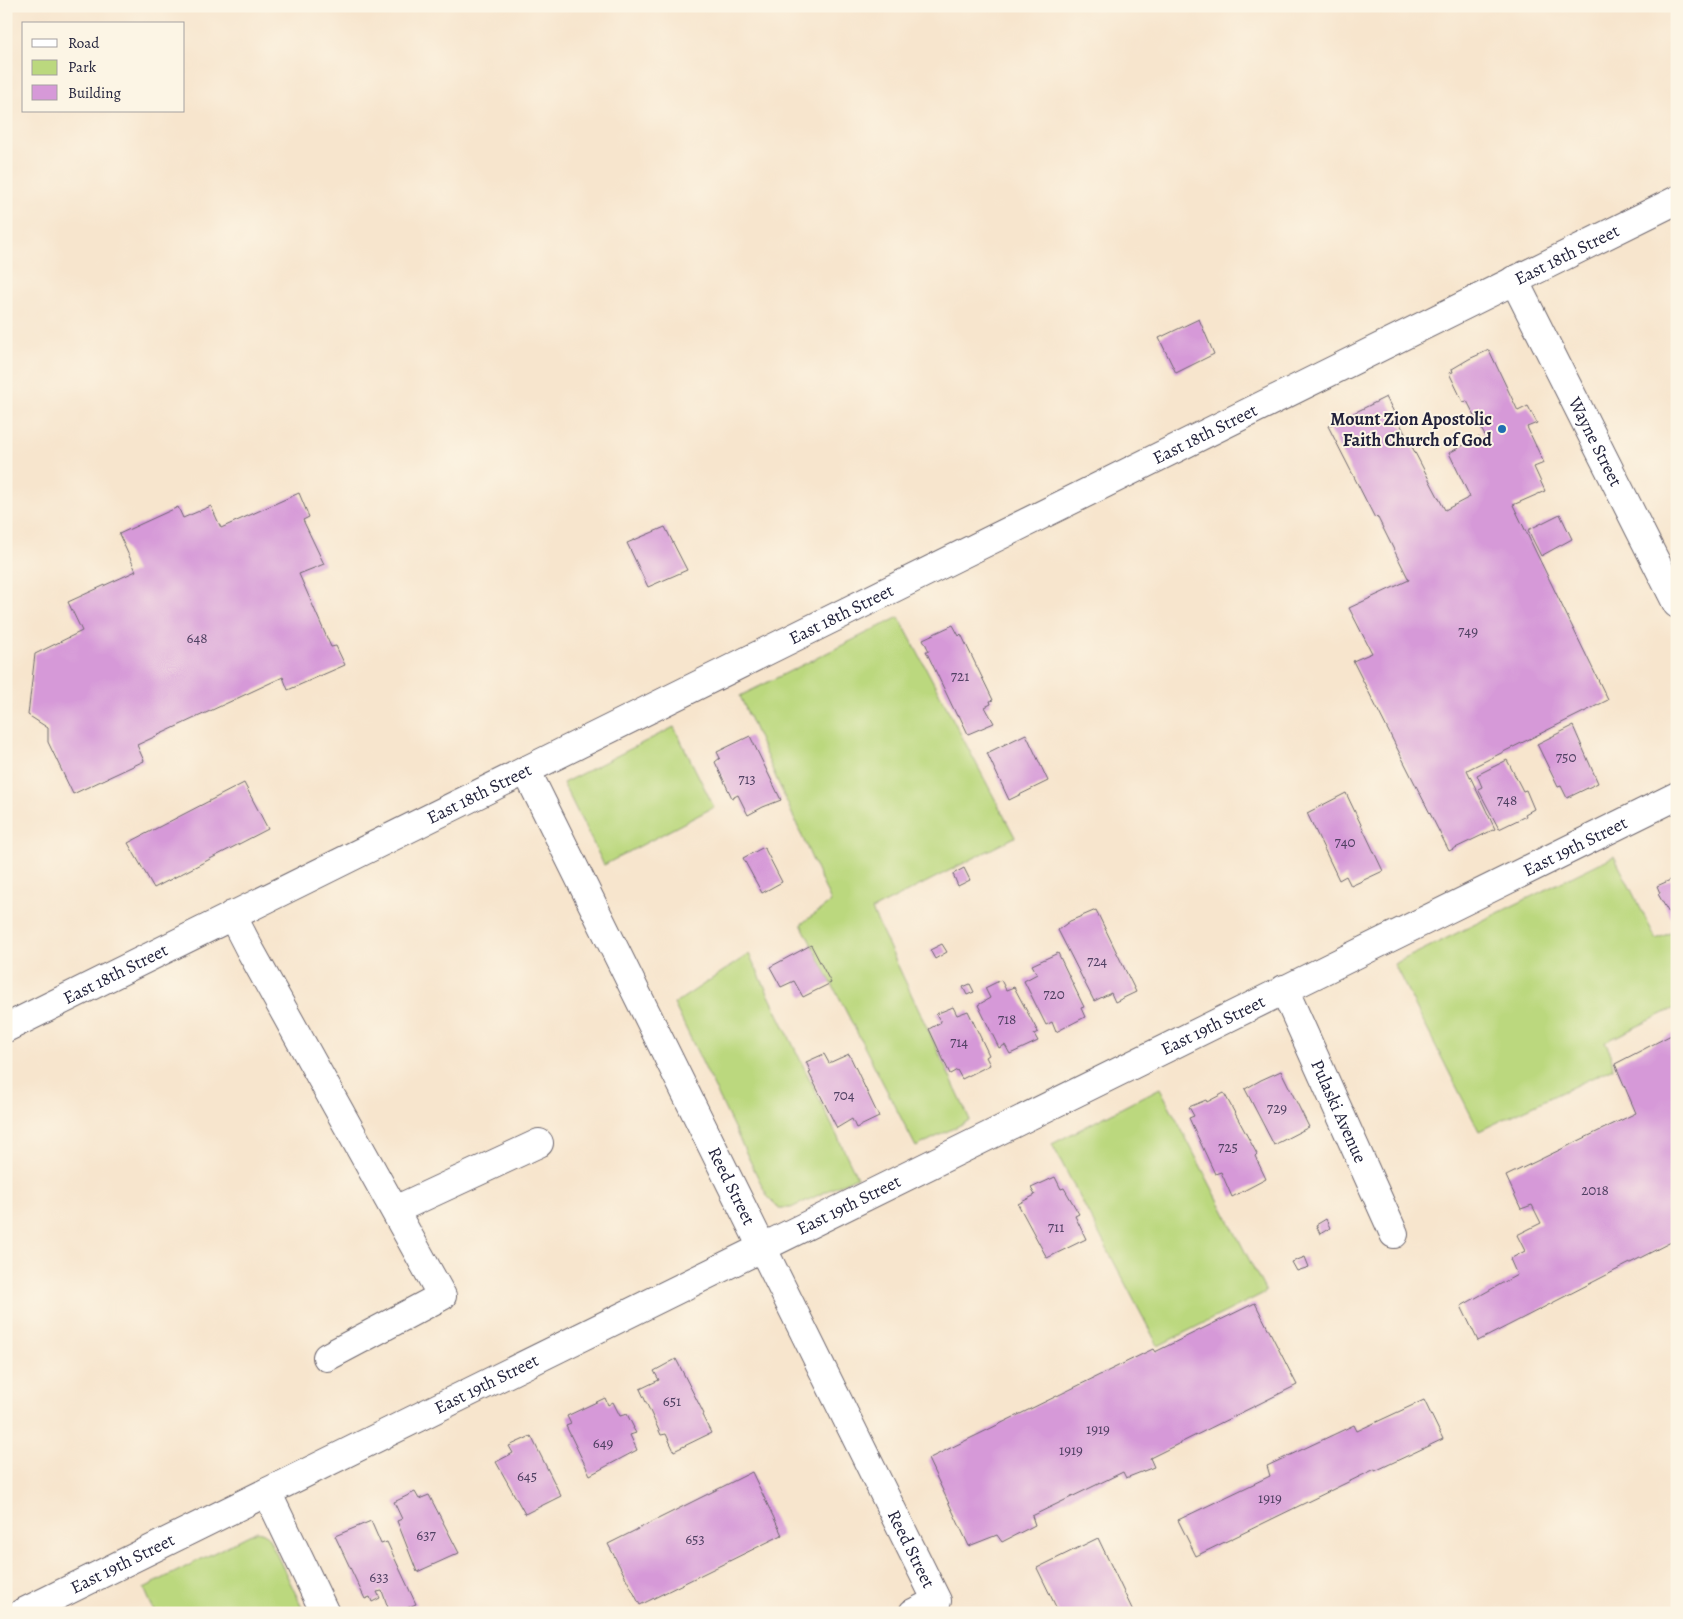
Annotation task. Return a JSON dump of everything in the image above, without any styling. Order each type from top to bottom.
[{"type":"street","name":"East 18th Street","points":[[6,1028],[1677,200]]},
{"type":"street","name":"Wayne Street","points":[[1514,280],[1677,604]]},
{"type":"street","name":"Reed Street","points":[[526,770],[937,1600],[913,1613]]},
{"type":"street","name":"East 19th Street","points":[[22,1613],[762,1246],[1677,796]]},
{"type":"street","points":[[232,916],[442,1296],[327,1357]]},
{"type":"street","name":"Pulaski Avenue","points":[[1284,989],[1394,1234]]},
{"type":"street","points":[[395,1210],[539,1143]]},
{"type":"street","points":[[267,1492],[326,1613]]},
{"type":"green space","points":[[899,617],[1015,837],[872,910],[970,1120],[916,1147],[801,924],[831,902],[740,696]]},
{"type":"green space","points":[[674,727],[714,807],[604,865],[563,783]]},
{"type":"green space","points":[[1614,856],[1656,939],[1677,930],[1677,1007],[1605,1042],[1611,1054],[1613,1068],[1479,1131],[1394,964]]},
{"type":"green space","points":[[749,954],[857,1177],[791,1208],[779,1208],[767,1196],[674,1004]]},
{"type":"green space","points":[[1160,1088],[1266,1292],[1158,1346],[1052,1144]]},
{"type":"green space","points":[[257,1531],[264,1533],[268,1537],[305,1613],[155,1613],[144,1588]]},
{"type":"building","points":[[1199,319],[1214,354],[1176,373],[1159,338]]},
{"type":"building","points":[[1489,350],[1518,411],[1528,406],[1537,423],[1527,427],[1544,463],[1534,467],[1545,491],[1513,505],[1608,700],[1467,770],[1495,829],[1449,851],[1353,661],[1372,653],[1349,608],[1409,580],[1328,426],[1386,397],[1445,510],[1470,497],[1449,453],[1479,437],[1481,440],[1486,438],[1467,401],[1463,402],[1449,373],[1453,372],[1452,369],[1469,359]]},
{"type":"building","points":[[299,493],[309,517],[303,520],[324,564],[299,574],[331,647],[336,646],[345,665],[288,690],[283,677],[137,745],[144,761],[73,794],[48,742],[48,728],[28,715],[35,654],[82,631],[68,602],[136,571],[119,534],[178,507],[183,518],[211,506],[221,528]]},
{"type":"building","points":[[1560,514],[1572,539],[1541,556],[1528,530]]},
{"type":"building","points":[[665,527],[687,570],[648,587],[627,543]]},
{"type":"building","points":[[953,625],[959,636],[961,634],[993,700],[990,701],[991,704],[985,707],[994,723],[968,734],[959,715],[957,716],[926,651],[929,651],[923,639]]},
{"type":"building","points":[[1573,726],[1598,783],[1567,798],[1561,786],[1558,787],[1537,744]]},
{"type":"building","points":[[1026,734],[1048,781],[1009,800],[987,753]]},
{"type":"building","points":[[750,736],[781,800],[748,815],[738,795],[732,798],[715,762],[720,758],[717,752]]},
{"type":"building","points":[[1507,760],[1523,791],[1526,790],[1534,809],[1525,814],[1526,816],[1499,829],[1478,789],[1482,787],[1477,775]]},
{"type":"building","points":[[244,783],[268,829],[154,888],[128,843]]},
{"type":"building","points":[[1346,793],[1383,871],[1351,886],[1346,876],[1339,880],[1307,813]]},
{"type":"building","points":[[764,847],[782,882],[762,893],[743,858]]},
{"type":"building","points":[[964,868],[970,880],[958,886],[953,874]]},
{"type":"building","points":[[1677,877],[1677,921],[1674,922],[1658,894],[1660,893],[1657,886]]},
{"type":"building","points":[[1096,910],[1136,992],[1115,1002],[1111,993],[1094,1001],[1058,930],[1070,921]]},
{"type":"building","points":[[942,944],[947,952],[935,959],[930,950]]},
{"type":"building","points":[[811,945],[831,983],[803,997],[794,981],[781,987],[770,967]]},
{"type":"building","points":[[1058,953],[1084,1007],[1081,1008],[1085,1017],[1056,1032],[1052,1022],[1046,1025],[1024,981],[1037,974],[1032,965]]},
{"type":"building","points":[[1001,980],[1006,990],[1014,987],[1038,1032],[1034,1034],[1038,1041],[1010,1054],[1005,1045],[999,1048],[978,1005],[990,998],[985,988]]},
{"type":"building","points":[[970,984],[974,992],[967,995],[963,987]]},
{"type":"building","points":[[953,1007],[957,1015],[968,1011],[989,1055],[986,1057],[990,1065],[962,1079],[957,1070],[950,1074],[929,1029],[941,1022],[936,1014]]},
{"type":"building","points":[[1677,1032],[1677,1239],[1478,1341],[1461,1306],[1517,1275],[1510,1259],[1525,1251],[1517,1235],[1541,1223],[1532,1205],[1521,1209],[1506,1176],[1636,1113],[1615,1064]]},
{"type":"building","points":[[824,1054],[829,1063],[849,1054],[879,1117],[856,1128],[852,1119],[837,1128],[809,1073],[811,1072],[806,1062]]},
{"type":"building","points":[[1281,1071],[1309,1127],[1274,1145],[1245,1089]]},
{"type":"building","points":[[1224,1093],[1257,1154],[1255,1156],[1266,1179],[1232,1197],[1221,1172],[1215,1174],[1189,1118],[1194,1116],[1189,1107],[1206,1100],[1207,1102]]},
{"type":"building","points":[[1055,1177],[1061,1189],[1064,1188],[1079,1214],[1075,1216],[1086,1239],[1047,1258],[1018,1204],[1035,1195],[1031,1188]]},
{"type":"building","points":[[1326,1219],[1330,1228],[1320,1234],[1316,1225]]},
{"type":"building","points":[[1305,1257],[1309,1267],[1297,1271],[1292,1262]]},
{"type":"building","points":[[1255,1303],[1297,1385],[1150,1458],[1154,1467],[1126,1478],[1123,1472],[1032,1516],[1035,1525],[1002,1542],[997,1535],[969,1546],[928,1459],[1153,1349],[1155,1352]]},
{"type":"building","points":[[676,1359],[704,1414],[702,1415],[711,1433],[674,1451],[666,1434],[661,1435],[640,1389],[659,1380],[654,1371]]},
{"type":"building","points":[[605,1398],[608,1405],[613,1402],[620,1416],[627,1414],[636,1433],[630,1435],[637,1450],[590,1475],[566,1426],[571,1424],[567,1416]]},
{"type":"building","points":[[1424,1400],[1443,1439],[1375,1471],[1375,1469],[1196,1556],[1178,1520],[1270,1476],[1267,1466],[1354,1425],[1357,1431]]},
{"type":"building","points":[[531,1436],[561,1496],[525,1514],[496,1462],[513,1453],[509,1446]]},
{"type":"building","points":[[752,1472],[782,1535],[640,1605],[608,1544]]},
{"type":"building","points":[[415,1492],[419,1499],[429,1495],[459,1553],[417,1572],[397,1521],[402,1519],[394,1502]]},
{"type":"building","points":[[371,1521],[381,1544],[387,1542],[416,1604],[396,1613],[390,1613],[382,1591],[377,1592],[380,1598],[372,1602],[370,1597],[365,1599],[335,1536]]},
{"type":"building","points":[[1098,1538],[1134,1613],[1059,1613],[1037,1568]]},
{"type":"place","name":"Mount Zion Apostolic Faith Church of God","points":[[1502,429]]}]
